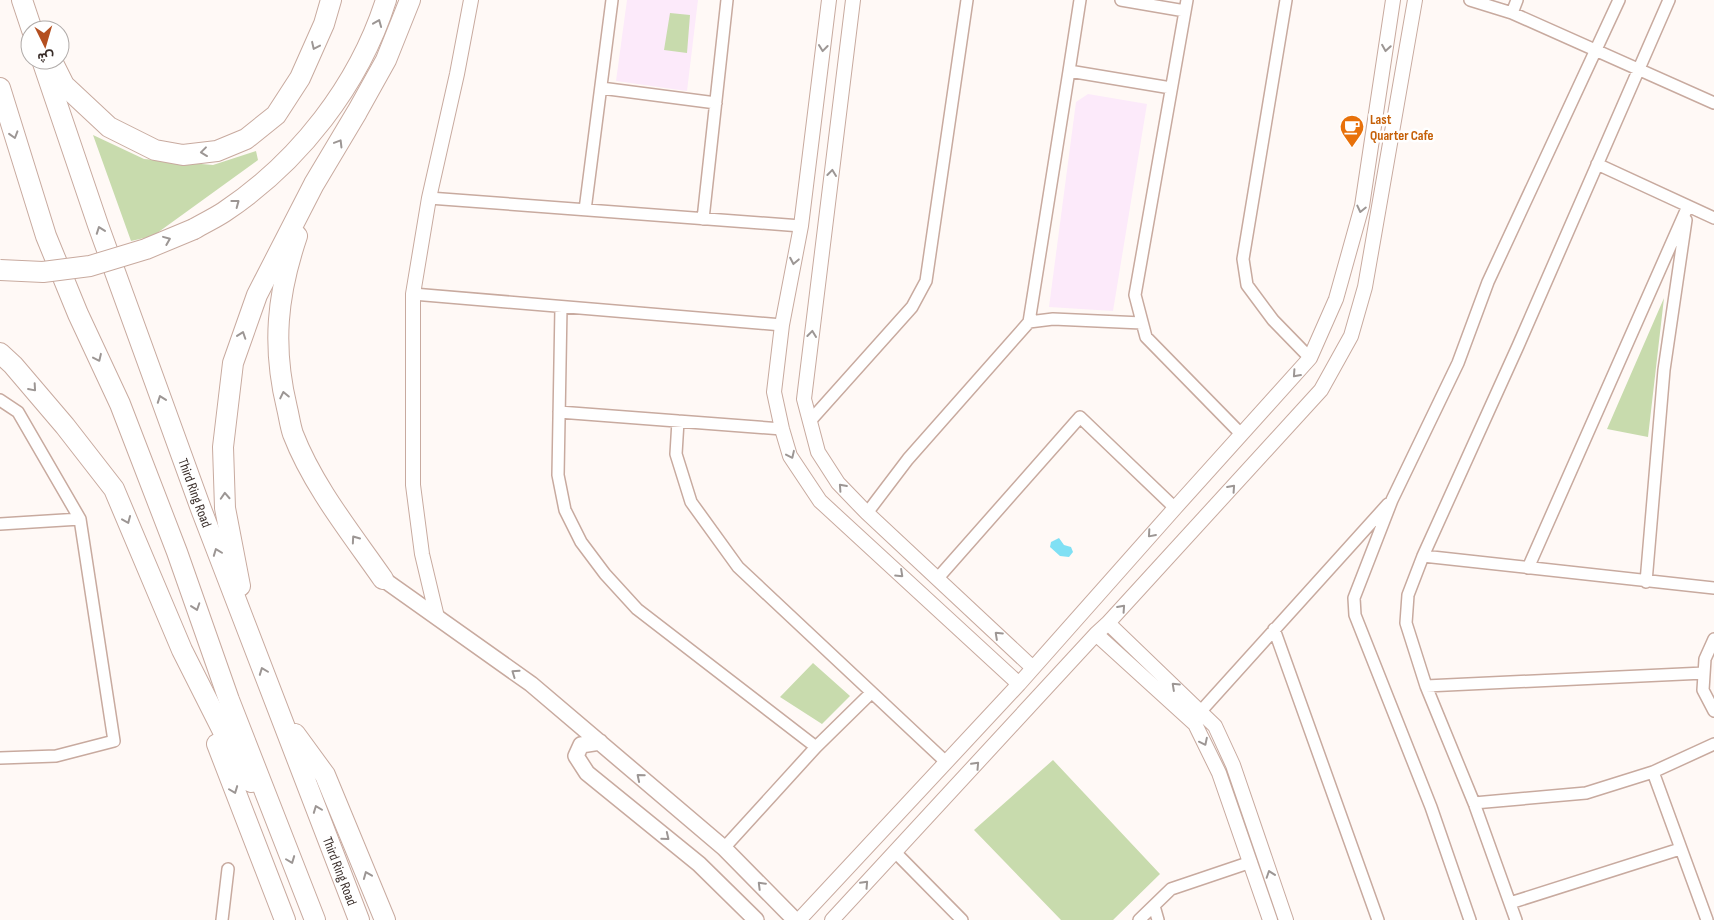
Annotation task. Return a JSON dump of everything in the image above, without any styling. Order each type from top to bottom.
[{"type":"highway","points":[[56,70],[64,85],[109,127],[155,150],[183,155],[217,151],[246,139],[276,115],[300,78],[324,24],[331,0]]},
{"type":"highway","points":[[0,270],[43,272],[90,266],[146,249],[194,229],[224,212],[264,182],[297,149],[328,113],[353,77],[368,46],[386,0]]},
{"type":"highway","points":[[248,630],[225,508],[223,447],[233,362],[257,295],[314,184],[358,112],[386,60],[410,0]]},
{"type":"highway","name":"Third Ring Road","points":[[45,70],[114,268],[201,509],[359,920]]},
{"type":"highway","points":[[0,88],[46,236],[78,314],[120,404],[177,552],[229,700],[315,920]]},
{"type":"highway","points":[[314,184],[294,246],[281,297],[277,345],[282,390],[293,433],[312,472],[335,510],[383,579]]},
{"type":"highway","points":[[0,353],[13,365],[65,426],[114,489],[188,662],[242,769],[274,814]]},
{"type":"highway","points":[[188,662],[232,786],[285,920]]},
{"type":"highway","points":[[279,712],[326,775],[385,920]]},
{"type":"main road","points":[[383,579],[531,684],[724,848],[795,920]]},
{"type":"main road","points":[[600,742],[581,745],[576,756],[587,772],[699,864],[756,920]]},
{"type":"street","points":[[437,617],[422,554],[413,485],[413,294],[429,198],[457,74],[471,0]]},
{"type":"street","points":[[585,210],[612,0]]},
{"type":"street","points":[[703,219],[727,0]]},
{"type":"street","points":[[829,0],[801,226],[782,325],[774,392],[782,430],[790,456],[820,501],[1019,684]]},
{"type":"street","points":[[854,0],[804,399],[818,452],[838,483],[867,513],[1033,668]]},
{"type":"street","points":[[810,421],[912,307],[926,281],[967,0]]},
{"type":"street","points":[[867,513],[908,459],[1029,322],[1080,0]]},
{"type":"street","points":[[1121,0],[1186,6],[1134,295],[1146,337],[1241,434]]},
{"type":"street","points":[[1286,0],[1243,259],[1247,285],[1273,320],[1310,358]]},
{"type":"street","points":[[800,920],[1019,684],[1174,508],[1310,358],[1336,299],[1362,206],[1393,0]]},
{"type":"street","points":[[832,920],[1321,390],[1351,336],[1366,287],[1415,0]]},
{"type":"street","points":[[1470,0],[1512,13],[1714,103]]},
{"type":"street","points":[[1512,13],[1517,0]]},
{"type":"street","points":[[1470,920],[1431,807],[1355,615],[1354,598],[1392,500],[1458,363],[1488,282],[1597,51],[1619,0]]},
{"type":"street","points":[[1516,920],[1474,803],[1426,686],[1406,623],[1408,595],[1423,556],[1669,0]]},
{"type":"street","points":[[1069,71],[1171,88]]},
{"type":"street","points":[[601,88],[716,104]]},
{"type":"street","points":[[1597,164],[1714,218]]},
{"type":"street","points":[[429,198],[801,226]]},
{"type":"street","points":[[1528,568],[1688,206]]},
{"type":"street","points":[[1646,582],[1664,370],[1688,206]]},
{"type":"street","points":[[413,294],[782,325]]},
{"type":"street","points":[[561,307],[558,475],[565,510],[581,542],[605,574],[637,609],[816,747]]},
{"type":"street","points":[[1029,322],[1053,319],[1142,323]]},
{"type":"street","points":[[0,400],[18,412],[80,519],[114,741],[56,756],[0,758]]},
{"type":"street","points":[[559,412],[678,420],[782,430]]},
{"type":"street","points":[[937,579],[1080,417],[1174,508]]},
{"type":"street","points":[[678,420],[676,454],[690,502],[738,567],[946,762]]},
{"type":"street","points":[[1201,711],[1392,500]]},
{"type":"street","points":[[0,524],[80,519]]},
{"type":"street","points":[[1423,556],[1714,588]]},
{"type":"street","points":[[1108,623],[1215,726],[1233,765],[1286,920]]},
{"type":"street","points":[[1274,629],[1378,920]]},
{"type":"street","points":[[1096,634],[1195,724],[1219,772],[1270,920]]},
{"type":"street","points":[[1714,640],[1705,659],[1703,690],[1714,711]]},
{"type":"street","points":[[1426,686],[1704,673]]},
{"type":"street","points":[[724,848],[816,747],[871,693]]},
{"type":"street","points":[[1474,803],[1586,793],[1653,772],[1714,744]]},
{"type":"street","points":[[1653,772],[1680,849],[1708,920]]},
{"type":"street","points":[[1510,902],[1680,849]]},
{"type":"street","points":[[895,852],[962,920]]},
{"type":"street","points":[[1139,920],[1171,889],[1251,862]]},
{"type":"street","points":[[222,920],[228,869]]},
{"type":"street","points":[[1154,906],[1158,920]]},
{"type":"shaded area","points":[[627,0],[698,0],[687,91],[616,81]]},
{"type":"shaded area","points":[[1088,94],[1147,104],[1113,311],[1049,307],[1076,102]]},
{"type":"green space","points":[[670,13],[690,15],[687,53],[664,50]]},
{"type":"green space","points":[[93,135],[144,159],[213,165],[256,151],[258,160],[153,236],[131,241]]},
{"type":"green space","points":[[1664,298],[1648,437],[1607,429]]},
{"type":"green space","points":[[813,663],[850,696],[822,724],[780,697]]},
{"type":"green space","points":[[1053,760],[1160,874],[1113,920],[1061,920],[974,830]]},
{"type":"water","points":[[1059,538],[1064,545],[1071,547],[1073,552],[1069,557],[1060,556],[1050,547],[1051,542]]},
{"type":"place","name":"Last Quarter Cafe","points":[[1352,148]]}]
